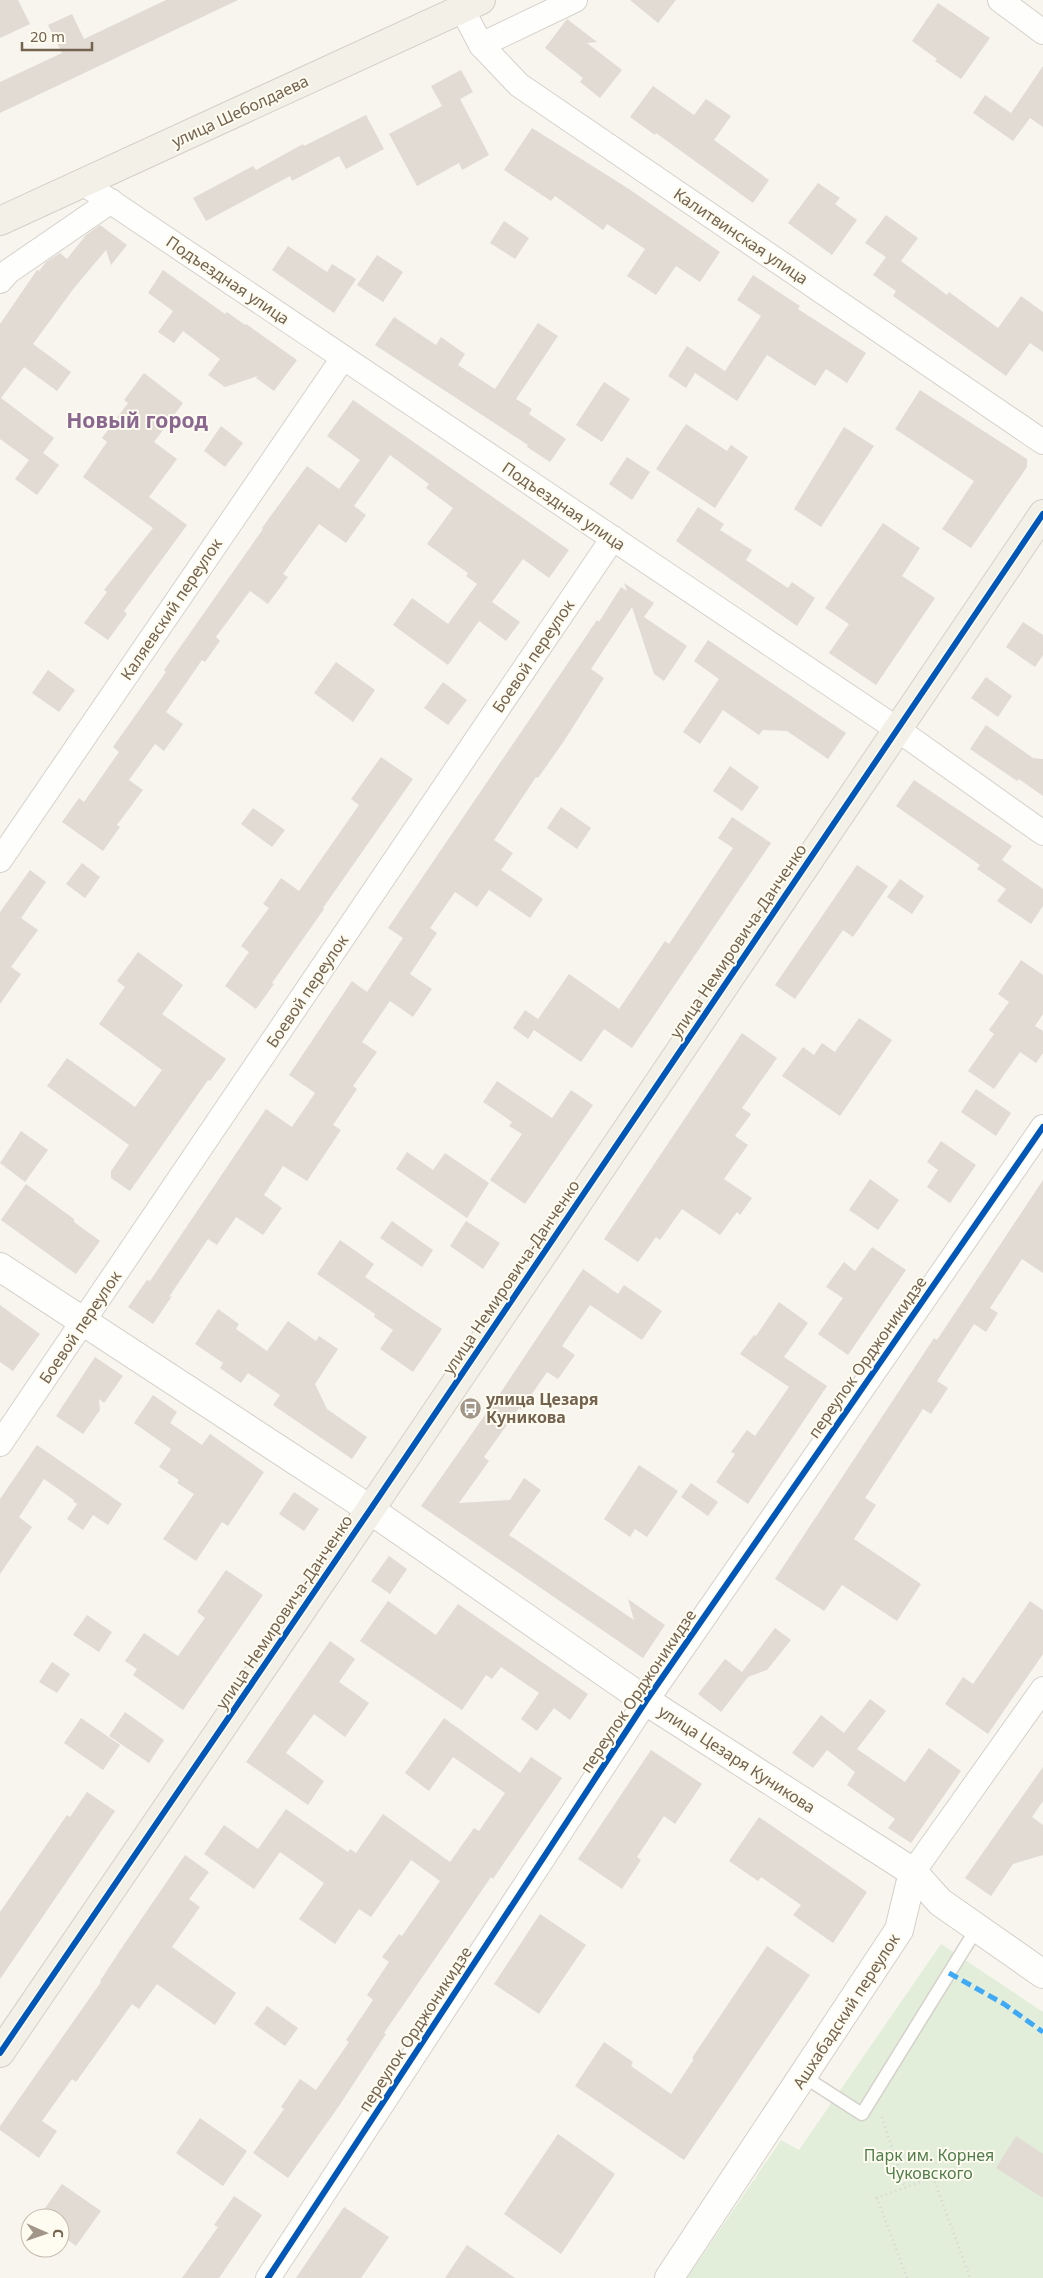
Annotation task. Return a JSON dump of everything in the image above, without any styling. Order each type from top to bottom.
[{"type":"main road","name":"улица Шеболдаева","points":[[0,221],[472,4]]},
{"type":"main road","name":"улица Немировича-Данченко","points":[[0,2053],[370,1510],[1043,514]]},
{"type":"street","points":[[480,45],[575,0]]},
{"type":"street","points":[[1000,0],[1043,32]]},
{"type":"street","name":"Калитвинская улица","points":[[472,4],[480,45],[519,85],[1043,442]]},
{"type":"street","name":"Подъездная улица","points":[[83,183],[897,729],[1043,833]]},
{"type":"street","points":[[0,281],[9,271],[110,201]]},
{"type":"street","name":"Каляевский переулок","points":[[0,860],[343,358]]},
{"type":"street","name":"Боевой переулок","points":[[0,1444],[613,538]]},
{"type":"street","name":"переулок Орджоникидзе","points":[[268,2278],[646,1701],[1043,1127]]},
{"type":"street","name":"улица Цезаря Куникова","points":[[0,1267],[370,1510],[646,1701],[913,1872],[940,1902],[1043,1974]]},
{"type":"street","name":"Ашхабадский переулок","points":[[669,2278],[899,1930],[913,1872],[1043,1689]]},
{"type":"lane","points":[[803,2076],[862,2114],[977,1928]]},
{"type":"path","points":[[870,2100],[878,2105],[905,2188]]},
{"type":"path","points":[[907,2278],[878,2198],[933,2177],[970,2278]]},
{"type":"green space","name":"Парк им. Корнея Чуковского","points":[[941,1944],[1043,2012],[1043,2278],[687,2278],[781,2140],[799,2150]]},
{"type":"building","points":[[0,0],[18,0],[30,24],[0,38]]},
{"type":"building","points":[[166,0],[238,0],[0,113],[0,82],[62,53],[48,25],[72,14],[84,39]]},
{"type":"building","points":[[630,0],[676,0],[658,23]]},
{"type":"building","points":[[938,3],[990,38],[961,79],[935,61],[937,59],[912,41]]},
{"type":"building","points":[[567,19],[597,42],[587,43],[622,70],[600,98],[580,82],[583,78],[545,48]]},
{"type":"building","points":[[1043,66],[1043,127],[1030,118],[1013,141],[973,113],[985,95],[1011,113]]},
{"type":"building","points":[[461,70],[473,92],[460,99],[489,155],[462,170],[459,163],[417,186],[389,134],[442,106],[431,86]]},
{"type":"building","points":[[653,86],[694,115],[706,99],[731,116],[714,140],[769,180],[753,203],[656,133],[655,135],[630,117]]},
{"type":"building","points":[[366,115],[384,149],[346,169],[339,156],[292,181],[290,176],[206,221],[193,198],[253,166],[256,170],[303,144],[304,146]]},
{"type":"building","points":[[532,128],[629,189],[720,252],[700,282],[676,266],[656,295],[627,276],[645,249],[607,224],[603,230],[555,196],[551,201],[504,170]]},
{"type":"building","points":[[818,183],[840,198],[835,204],[857,220],[832,255],[788,223]]},
{"type":"building","points":[[886,215],[918,238],[901,261],[947,295],[949,292],[998,328],[1021,296],[1043,312],[1043,352],[1030,343],[1006,376],[893,296],[896,291],[873,275],[886,257],[865,243]]},
{"type":"building","points":[[504,221],[529,238],[515,259],[490,243]]},
{"type":"building","points":[[100,225],[127,245],[111,265],[106,250],[74,288],[33,344],[71,372],[57,391],[24,367],[1,398],[54,438],[43,453],[59,465],[37,495],[15,479],[29,460],[0,439],[0,324],[37,270],[39,271],[46,262],[60,253],[67,259],[86,235]]},
{"type":"building","points":[[288,246],[327,272],[332,264],[356,279],[334,313],[272,270]]},
{"type":"building","points":[[377,255],[403,272],[383,302],[357,285]]},
{"type":"building","points":[[163,270],[225,314],[227,312],[246,324],[297,360],[274,391],[256,378],[258,376],[225,387],[208,375],[220,359],[183,331],[174,343],[158,332],[173,311],[148,293]]},
{"type":"building","points":[[753,275],[800,306],[798,309],[866,353],[847,383],[826,369],[815,386],[767,355],[737,401],[695,373],[686,388],[668,376],[687,346],[725,371],[761,316],[737,300]]},
{"type":"building","points":[[394,317],[436,345],[441,337],[465,354],[458,365],[495,389],[538,323],[558,336],[516,399],[532,409],[529,414],[566,439],[550,462],[527,447],[528,445],[375,345]]},
{"type":"building","points":[[144,373],[183,403],[154,442],[177,459],[149,497],[187,525],[124,611],[127,614],[108,640],[84,623],[107,592],[104,590],[153,528],[83,477],[107,442],[102,438],[128,403],[124,400]]},
{"type":"building","points":[[604,382],[630,399],[602,442],[576,425]]},
{"type":"building","points":[[920,390],[1027,459],[1027,467],[971,548],[942,529],[974,481],[895,429]]},
{"type":"building","points":[[353,400],[569,550],[549,578],[523,559],[492,602],[520,622],[506,641],[479,621],[448,665],[393,625],[412,598],[448,624],[477,584],[466,576],[468,573],[427,544],[453,508],[426,488],[429,484],[390,455],[354,506],[366,515],[346,543],[319,524],[283,574],[288,577],[268,604],[250,591],[216,637],[220,641],[205,662],[202,660],[166,712],[183,724],[164,751],[155,744],[129,780],[143,790],[117,825],[120,827],[103,851],[62,822],[79,798],[84,802],[119,752],[113,747],[166,672],[164,670],[262,528],[307,466],[339,489],[360,460],[327,436]]},
{"type":"building","points":[[686,424],[727,451],[731,445],[748,457],[715,508],[656,469]]},
{"type":"building","points":[[221,426],[243,443],[225,467],[204,451]]},
{"type":"building","points":[[844,427],[874,446],[821,527],[794,509]]},
{"type":"building","points":[[627,457],[650,472],[632,500],[609,484]]},
{"type":"building","points":[[698,507],[724,524],[720,530],[752,550],[746,560],[788,588],[792,582],[815,598],[797,626],[676,541]]},
{"type":"building","points":[[883,523],[920,548],[902,576],[935,598],[876,685],[829,653],[849,624],[825,608]]},
{"type":"building","points":[[624,583],[654,603],[644,617],[687,646],[664,681],[654,674],[632,607],[591,669],[604,678],[564,741],[538,778],[536,777],[494,840],[513,853],[501,870],[543,899],[530,918],[489,890],[477,907],[455,892],[430,928],[437,933],[410,974],[432,989],[413,1017],[390,1001],[362,1042],[377,1052],[353,1086],[357,1089],[333,1125],[341,1130],[307,1181],[283,1166],[264,1195],[282,1208],[263,1235],[236,1217],[217,1245],[208,1239],[153,1324],[128,1307],[147,1280],[150,1281],[266,1109],[292,1127],[315,1093],[289,1075],[352,981],[367,992],[403,938],[388,928],[597,620],[599,622],[621,587],[627,591]]},
{"type":"building","points":[[1023,622],[1043,635],[1043,655],[1035,667],[1006,647]]},
{"type":"building","points":[[708,640],[846,733],[828,759],[787,731],[763,730],[759,735],[723,710],[700,744],[683,732],[719,679],[694,661]]},
{"type":"building","points":[[336,662],[375,690],[353,722],[314,693]]},
{"type":"building","points":[[48,670],[75,690],[59,712],[32,693]]},
{"type":"building","points":[[986,677],[1012,696],[998,717],[971,698]]},
{"type":"building","points":[[443,682],[467,700],[448,725],[424,708]]},
{"type":"building","points":[[986,725],[1033,758],[1043,759],[1043,796],[970,749]]},
{"type":"building","points":[[381,757],[413,779],[323,908],[256,1009],[225,986],[249,952],[241,946],[269,908],[263,904],[281,878],[299,891],[359,805],[351,799]]},
{"type":"building","points":[[730,766],[759,787],[742,811],[713,791]]},
{"type":"building","points":[[914,780],[1012,846],[1002,860],[1043,889],[1043,906],[1031,924],[997,901],[1006,889],[977,869],[980,865],[896,806]]},
{"type":"building","points":[[561,807],[591,828],[577,849],[547,828]]},
{"type":"building","points":[[253,808],[285,830],[272,847],[241,824]]},
{"type":"building","points":[[732,817],[771,843],[632,1048],[604,1029],[581,1062],[534,1030],[528,1039],[513,1028],[525,1010],[538,1019],[569,974],[619,1009],[665,941],[669,944],[733,848],[718,838]]},
{"type":"building","points":[[82,863],[100,877],[85,898],[66,884]]},
{"type":"building","points":[[857,865],[888,886],[853,937],[843,930],[795,999],[775,985]]},
{"type":"building","points":[[30,870],[46,882],[21,918],[38,930],[11,967],[21,974],[0,1004],[0,912]]},
{"type":"building","points":[[900,879],[924,896],[912,914],[887,897]]},
{"type":"building","points":[[138,952],[183,985],[162,1014],[226,1059],[210,1081],[208,1080],[130,1191],[111,1178],[111,1171],[129,1145],[47,1086],[67,1058],[135,1107],[162,1070],[99,1024],[125,987],[117,981]]},
{"type":"building","points":[[1021,960],[1043,975],[1043,1014],[1035,1026],[1043,1031],[1043,1053],[1036,1063],[1020,1052],[994,1089],[968,1071],[994,1034],[989,1030],[1009,1002],[998,994]]},
{"type":"building","points":[[859,1018],[892,1040],[840,1116],[782,1076],[803,1047],[814,1055],[822,1043],[835,1052]]},
{"type":"building","points":[[742,1033],[777,1058],[742,1108],[751,1114],[735,1136],[748,1145],[724,1179],[752,1198],[740,1215],[737,1212],[720,1235],[682,1209],[660,1240],[656,1237],[638,1262],[604,1239]]},
{"type":"building","points":[[497,1081],[552,1118],[571,1090],[593,1105],[525,1204],[490,1180],[522,1134],[509,1126],[512,1122],[483,1102]]},
{"type":"building","points":[[976,1089],[1011,1113],[996,1136],[961,1112]]},
{"type":"building","points":[[21,1131],[48,1150],[25,1182],[0,1163]]},
{"type":"building","points":[[941,1141],[976,1165],[950,1203],[927,1187],[938,1170],[927,1162]]},
{"type":"building","points":[[407,1152],[433,1170],[445,1153],[489,1183],[467,1218],[396,1169]]},
{"type":"building","points":[[870,1179],[899,1200],[878,1230],[849,1210]]},
{"type":"building","points":[[1043,1180],[1043,1273],[1022,1259],[990,1308],[998,1313],[986,1332],[974,1324],[937,1381],[948,1388],[931,1414],[923,1409],[865,1498],[876,1505],[854,1539],[921,1584],[897,1621],[842,1585],[824,1611],[775,1579],[934,1338],[937,1340]]},
{"type":"building","points":[[26,1184],[74,1219],[74,1222],[100,1241],[76,1274],[1,1220]]},
{"type":"building","points":[[392,1221],[433,1250],[422,1267],[380,1238]]},
{"type":"building","points":[[466,1221],[500,1243],[483,1269],[450,1246]]},
{"type":"building","points":[[340,1240],[374,1264],[365,1277],[442,1329],[413,1372],[380,1349],[393,1330],[374,1317],[375,1314],[317,1274]]},
{"type":"building","points":[[872,1247],[906,1270],[848,1355],[818,1334],[843,1298],[826,1287],[844,1262],[855,1271]]},
{"type":"building","points":[[583,1269],[618,1294],[624,1285],[662,1311],[642,1340],[590,1305],[562,1346],[575,1355],[558,1379],[547,1372],[521,1410],[519,1408],[484,1457],[489,1461],[459,1503],[510,1500],[524,1478],[541,1490],[509,1535],[634,1620],[628,1599],[665,1625],[643,1658],[421,1506],[499,1395]]},
{"type":"building","points":[[779,1302],[808,1323],[784,1357],[827,1386],[748,1504],[716,1482],[735,1454],[731,1452],[747,1430],[755,1436],[789,1387],[740,1354],[754,1335],[756,1336]]},
{"type":"building","points":[[0,1305],[40,1334],[13,1371],[0,1362]]},
{"type":"building","points":[[218,1309],[239,1324],[236,1329],[267,1351],[288,1321],[316,1341],[319,1336],[338,1349],[315,1384],[327,1409],[367,1437],[352,1459],[273,1405],[280,1395],[248,1373],[241,1383],[220,1368],[223,1363],[195,1344]]},
{"type":"building","points":[[95,1357],[123,1376],[104,1403],[99,1399],[100,1410],[83,1434],[56,1416]]},
{"type":"building","points":[[153,1395],[177,1412],[170,1423],[202,1445],[210,1434],[264,1472],[228,1526],[222,1522],[196,1561],[163,1539],[194,1494],[177,1483],[179,1480],[159,1467],[171,1449],[134,1423]]},
{"type":"building","points":[[37,1445],[122,1504],[108,1525],[93,1515],[83,1530],[67,1519],[77,1504],[74,1500],[44,1479],[19,1517],[32,1527],[0,1574],[0,1499]]},
{"type":"building","points":[[639,1465],[678,1491],[647,1537],[635,1529],[630,1537],[604,1519]]},
{"type":"building","points":[[691,1483],[718,1502],[708,1516],[681,1497]]},
{"type":"building","points":[[294,1492],[319,1509],[304,1531],[279,1514]]},
{"type":"building","points":[[389,1556],[407,1569],[390,1594],[371,1581]]},
{"type":"building","points":[[226,1570],[263,1595],[183,1710],[133,1675],[137,1669],[125,1661],[144,1633],[178,1656],[205,1618],[197,1612]]},
{"type":"building","points":[[388,1601],[436,1635],[458,1604],[588,1694],[570,1720],[554,1708],[537,1731],[521,1719],[539,1693],[501,1667],[492,1679],[486,1675],[462,1710],[360,1641]]},
{"type":"building","points":[[1030,1601],[1043,1610],[1043,1654],[988,1734],[945,1704],[963,1677],[973,1684]]},
{"type":"building","points":[[87,1615],[112,1632],[99,1652],[73,1635]]},
{"type":"building","points":[[775,1628],[791,1640],[767,1670],[748,1677],[721,1712],[698,1694],[725,1659],[742,1672]]},
{"type":"building","points":[[330,1641],[355,1659],[339,1682],[369,1703],[345,1737],[314,1714],[286,1753],[324,1781],[308,1805],[246,1762]]},
{"type":"building","points":[[52,1662],[70,1674],[57,1693],[39,1682]]},
{"type":"building","points":[[870,1699],[886,1711],[857,1749],[905,1782],[929,1748],[961,1771],[911,1843],[888,1828],[895,1819],[847,1785],[855,1772],[827,1750],[813,1768],[792,1753],[821,1715],[844,1733]]},
{"type":"building","points":[[125,1712],[164,1740],[149,1763],[109,1736]]},
{"type":"building","points":[[81,1718],[120,1745],[103,1770],[64,1743]]},
{"type":"building","points":[[444,1718],[520,1773],[531,1757],[562,1778],[493,1879],[491,1877],[384,2033],[386,2034],[339,2106],[288,2178],[253,2153],[284,2109],[281,2107],[300,2079],[316,2090],[349,2042],[346,2040],[373,2000],[367,1995],[389,1962],[382,1957],[399,1934],[402,1936],[440,1881],[411,1860],[371,1917],[359,1909],[335,1944],[299,1919],[324,1883],[280,1852],[254,1889],[204,1854],[224,1825],[258,1849],[286,1809],[348,1852],[350,1849],[356,1853],[383,1814],[450,1862],[474,1828],[479,1831],[505,1793],[453,1757],[429,1791],[405,1773]]},
{"type":"building","points":[[651,1750],[702,1784],[675,1824],[664,1816],[637,1857],[641,1860],[622,1889],[578,1859]]},
{"type":"building","points":[[1043,1767],[1043,1801],[1032,1817],[1043,1825],[1043,1855],[1013,1864],[991,1896],[965,1878]]},
{"type":"building","points":[[87,1792],[115,1811],[0,1979],[0,1912],[67,1815],[70,1817]]},
{"type":"building","points":[[759,1817],[867,1892],[833,1943],[793,1915],[801,1905],[761,1877],[758,1881],[729,1861]]},
{"type":"building","points":[[185,1855],[209,1872],[189,1899],[200,1907],[172,1947],[236,1993],[215,2025],[157,1984],[139,2009],[132,2004],[76,2082],[72,2079],[42,2121],[57,2131],[39,2158],[0,2130],[0,2126],[101,1982],[123,1946]]},
{"type":"building","points":[[540,1914],[586,1945],[539,2014],[494,1984]]},
{"type":"building","points":[[767,1946],[810,1975],[684,2160],[575,2086],[604,2042],[633,2062],[631,2066],[671,2094],[694,2059],[692,2058]]},
{"type":"building","points":[[267,2006],[298,2028],[285,2046],[254,2024]]},
{"type":"building","points":[[200,2118],[247,2151],[223,2186],[176,2153]]},
{"type":"building","points":[[558,2134],[615,2174],[561,2254],[504,2214]]},
{"type":"building","points":[[1016,2136],[1043,2154],[1043,2198],[996,2168]]},
{"type":"building","points":[[62,2184],[101,2211],[76,2246],[70,2242],[70,2208],[45,2208]]},
{"type":"building","points":[[234,2196],[262,2215],[219,2278],[182,2278],[218,2227],[214,2225]]},
{"type":"building","points":[[344,2207],[389,2237],[361,2278],[296,2278]]},
{"type":"building","points":[[467,2245],[515,2278],[445,2278]]},
{"type":"marked path","points":[[949,1973],[1004,2004],[1043,2032]]},
{"type":"cycle path","points":[[0,2053],[370,1510],[1043,514]]},
{"type":"cycle path","points":[[268,2278],[646,1701],[1043,1127]]},
{"type":"place","name":"улица Цезаря Куникова","points":[[470,1408]]},
{"type":"district","name":"Новый город","points":[[137,420]]}]
